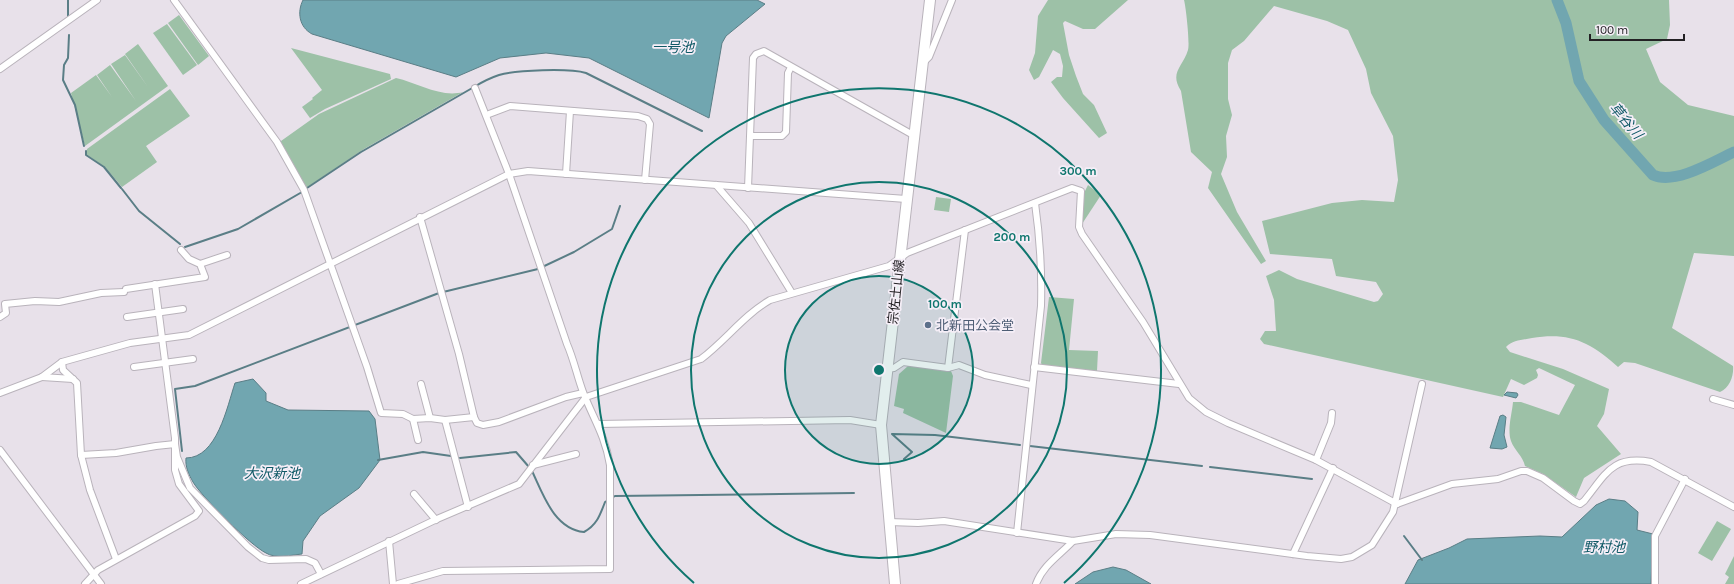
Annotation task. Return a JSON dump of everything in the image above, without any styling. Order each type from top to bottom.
[{"type":"main road","name":"宗佐土山線","points":[[895,584],[881,425],[913,135],[930,0]]},
{"type":"street","points":[[0,69],[96,0]]},
{"type":"street","points":[[174,0],[277,142],[304,190],[368,367],[381,413],[403,414],[413,419],[430,418],[446,420],[474,417]]},
{"type":"street","points":[[923,63],[929,56],[952,0]]},
{"type":"street","points":[[748,188],[754,56],[760,51],[764,51],[913,135]]},
{"type":"street","points":[[751,136],[782,136],[786,132],[788,74],[792,67]]},
{"type":"street","points":[[398,584],[443,571],[610,569],[610,465],[607,449],[585,395],[573,357],[566,344],[509,174],[475,88]]},
{"type":"street","points":[[489,114],[510,106],[638,116],[647,119],[650,124],[645,180]]},
{"type":"street","points":[[566,174],[570,111]]},
{"type":"street","points":[[0,393],[42,377],[62,362],[130,344],[189,335],[420,217],[509,174],[528,171],[906,199]]},
{"type":"street","points":[[716,185],[749,223],[792,293]]},
{"type":"street","points":[[420,217],[457,347],[474,417],[477,422],[482,425],[499,422],[566,397],[585,395],[701,359],[762,305],[792,293],[889,266],[907,253],[1072,188],[1081,191],[1079,227],[1082,234],[1143,322],[1179,384],[1189,398],[1206,412],[1333,468],[1396,504],[1452,484],[1498,479],[1521,471],[1527,471],[1543,478],[1580,504],[1611,467],[1621,462],[1640,460],[1651,462],[1734,507]]},
{"type":"street","points":[[1017,533],[1024,480],[1031,385],[1041,306],[1042,272],[1040,234],[1035,203]]},
{"type":"street","points":[[948,368],[964,230]]},
{"type":"street","points":[[181,250],[189,259],[200,264],[227,255]]},
{"type":"street","points":[[0,317],[6,314],[5,304],[35,301],[59,302],[101,293],[125,291],[155,284],[205,277],[200,264]]},
{"type":"street","points":[[155,284],[177,457],[190,488],[248,547],[262,558],[269,560],[306,559],[315,562],[321,574]]},
{"type":"street","points":[[127,317],[183,308]]},
{"type":"street","points":[[134,367],[193,359]]},
{"type":"street","points":[[62,362],[63,370],[77,383],[81,455],[90,490],[116,559]]},
{"type":"street","points":[[887,369],[894,368],[903,362],[948,368],[959,366],[985,376],[1031,385]]},
{"type":"street","points":[[1034,367],[1179,384]]},
{"type":"street","points":[[42,377],[73,379]]},
{"type":"street","points":[[421,384],[430,418]]},
{"type":"street","points":[[889,522],[918,523],[944,521],[1073,541],[1126,533],[1293,554],[1341,559],[1352,557],[1372,545],[1394,512],[1422,384]]},
{"type":"street","points":[[301,584],[389,541],[519,484],[585,395]]},
{"type":"street","points":[[1713,399],[1734,404]]},
{"type":"street","points":[[1316,460],[1331,422],[1332,413]]},
{"type":"street","points":[[413,419],[418,440]]},
{"type":"street","points":[[446,420],[468,506]]},
{"type":"street","points":[[598,424],[850,420],[881,425]]},
{"type":"street","points":[[81,455],[116,453],[175,444]]},
{"type":"street","points":[[85,584],[93,574],[116,559],[195,516],[199,511],[179,484],[175,470],[175,444]]},
{"type":"street","points":[[0,450],[101,584]]},
{"type":"street","points":[[533,465],[576,454]]},
{"type":"street","points":[[1293,554],[1333,468]]},
{"type":"street","points":[[1655,584],[1655,536],[1684,479]]},
{"type":"street","points":[[414,494],[436,520]]},
{"type":"street","points":[[389,541],[393,584]]},
{"type":"street","points":[[1036,584],[1050,561],[1073,541]]},
{"type":"green space","points":[[1048,0],[1128,0],[1095,29],[1083,29],[1065,21],[1063,23],[1069,55],[1083,94],[1094,105],[1107,133],[1099,138],[1063,98],[1051,82],[1057,77],[1062,77],[1063,66],[1060,54],[1053,50],[1039,77],[1034,80],[1029,70],[1035,53],[1038,16]]},
{"type":"green space","points":[[1184,0],[1669,0],[1670,25],[1667,39],[1646,49],[1660,82],[1688,105],[1734,116],[1734,256],[1694,253],[1672,328],[1733,366],[1733,373],[1729,384],[1720,392],[1635,363],[1624,362],[1618,367],[1589,345],[1558,336],[1532,338],[1512,343],[1506,347],[1510,352],[1563,369],[1609,389],[1604,414],[1597,426],[1621,454],[1584,478],[1576,497],[1543,474],[1525,466],[1512,444],[1509,432],[1513,402],[1521,402],[1559,415],[1575,385],[1539,368],[1536,370],[1538,375],[1537,378],[1524,385],[1511,379],[1503,397],[1264,344],[1260,339],[1265,331],[1276,331],[1274,300],[1266,276],[1279,270],[1297,279],[1374,302],[1378,301],[1383,294],[1376,282],[1336,276],[1332,259],[1270,254],[1262,221],[1332,203],[1362,200],[1394,202],[1398,180],[1393,136],[1371,93],[1366,69],[1348,30],[1327,21],[1274,6],[1244,41],[1232,50],[1228,63],[1228,99],[1232,115],[1226,136],[1227,157],[1221,174],[1237,212],[1266,261],[1261,264],[1208,188],[1212,172],[1191,152],[1181,91],[1176,79],[1178,70],[1188,50],[1188,25]]},
{"type":"green space","points":[[179,15],[209,56],[198,65],[168,23]]},
{"type":"green space","points":[[167,24],[197,65],[183,75],[153,33]]},
{"type":"green space","points":[[138,44],[168,86],[85,146],[71,93],[96,75],[112,97],[97,75],[110,65],[136,101],[111,64],[125,55],[148,87],[125,54]]},
{"type":"green space","points":[[291,48],[390,74],[391,79],[325,109],[310,118],[302,107],[322,90]]},
{"type":"green space","points":[[396,78],[438,92],[463,92],[364,149],[306,188],[280,144],[281,141],[319,114]]},
{"type":"green space","points":[[170,89],[190,116],[146,146],[157,162],[122,187],[105,167],[86,154],[87,149]]},
{"type":"green space","points":[[1088,185],[1101,195],[1082,224],[1084,193]]},
{"type":"green space","points":[[936,197],[951,199],[949,212],[934,210]]},
{"type":"green space","points":[[1049,297],[1074,299],[1069,350],[1098,351],[1097,371],[1042,365]]},
{"type":"green space","points":[[908,366],[951,371],[953,376],[946,433],[903,413],[904,409],[894,406],[899,374]]},
{"type":"green space","points":[[1717,521],[1731,529],[1712,561],[1698,553]]},
{"type":"green space","points":[[1734,556],[1734,584],[1725,584],[1729,577],[1725,574]]},
{"type":"water","name":"一号池","points":[[303,0],[757,0],[765,4],[726,36],[722,43],[709,118],[589,58],[546,53],[500,58],[456,77],[312,34],[304,27],[300,19],[300,9]]},
{"type":"water","name":"大沢新池","points":[[253,379],[266,393],[266,401],[288,410],[369,411],[375,419],[380,460],[359,488],[320,516],[303,541],[302,554],[274,556],[259,549],[238,531],[198,489],[187,468],[186,458],[197,456],[206,450],[213,441],[224,417],[235,383]]},
{"type":"water","points":[[1507,392],[1517,393],[1518,395],[1516,398],[1504,395]]},
{"type":"water","points":[[1503,415],[1506,417],[1504,435],[1507,447],[1502,449],[1490,448],[1500,416]]},
{"type":"water","name":"野村池","points":[[1609,499],[1625,501],[1638,512],[1637,530],[1653,534],[1651,584],[1405,584],[1418,560],[1467,539],[1540,536],[1562,537],[1596,505]]},
{"type":"water","points":[[1113,567],[1126,570],[1151,584],[1075,584],[1093,572]]},
{"type":"waterway","points":[[68,0],[68,18]]},
{"type":"waterway","name":"草谷川","points":[[1557,0],[1566,23],[1579,81],[1604,120],[1653,175],[1662,177],[1683,175],[1734,152]]},
{"type":"waterway","points":[[69,35],[68,58],[64,65],[63,80],[75,105],[84,146]]},
{"type":"waterway","points":[[307,188],[361,152],[480,83],[507,73],[555,70],[568,70],[586,73],[702,131]]},
{"type":"waterway","points":[[86,151],[86,155],[104,167],[121,188]]},
{"type":"waterway","points":[[122,189],[139,211],[180,244]]},
{"type":"waterway","points":[[185,247],[238,229],[302,192]]},
{"type":"waterway","points":[[182,451],[175,389],[195,386],[439,293],[538,269],[574,252],[612,229],[620,206]]},
{"type":"waterway","points":[[904,459],[912,452],[892,434],[935,435],[1020,445]]},
{"type":"waterway","points":[[1030,446],[1202,466]]},
{"type":"waterway","points":[[378,460],[423,452],[451,456]]},
{"type":"waterway","points":[[460,458],[516,452],[529,467]]},
{"type":"waterway","points":[[1210,467],[1312,479]]},
{"type":"waterway","points":[[532,471],[545,500],[557,517],[565,524],[584,532],[595,523],[605,502],[615,496],[854,493]]},
{"type":"waterway","points":[[1404,536],[1422,560]]},
{"type":"place","name":"北新田公会堂","points":[[928,325]]}]
